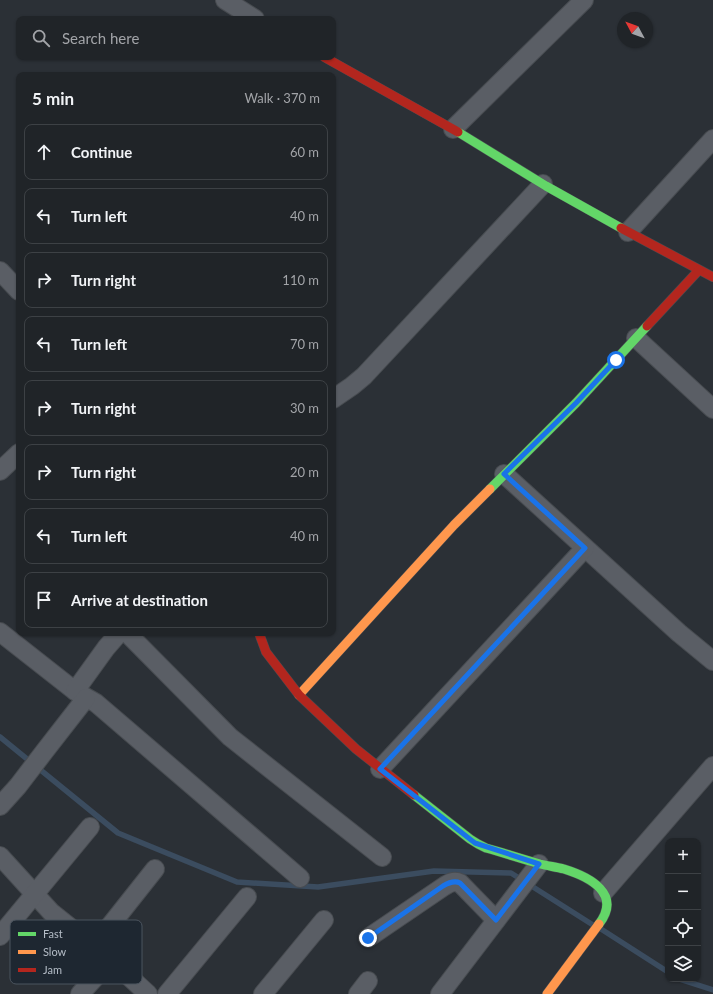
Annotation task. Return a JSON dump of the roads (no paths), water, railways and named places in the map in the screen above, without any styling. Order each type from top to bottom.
[{"type":"street","points":[[225,0],[251,16]]},
{"type":"street","points":[[453,129],[584,0]]},
{"type":"street","points":[[329,60],[453,129],[543,184],[628,232],[713,277]]},
{"type":"street","points":[[628,232],[713,139]]},
{"type":"street","points":[[336,397],[364,376],[543,184]]},
{"type":"street","points":[[299,695],[454,525],[576,403],[699,270]]},
{"type":"street","points":[[0,271],[16,288]]},
{"type":"street","points":[[636,338],[713,409]]},
{"type":"street","points":[[0,471],[16,456]]},
{"type":"street","points":[[504,474],[713,661]]},
{"type":"street","points":[[380,769],[585,548]]},
{"type":"street","points":[[0,632],[81,695],[96,703],[300,878]]},
{"type":"street","points":[[0,806],[18,786],[44,752],[81,695],[106,648],[116,636]]},
{"type":"street","points":[[130,636],[230,737],[382,857]]},
{"type":"street","points":[[260,636],[266,652],[299,695],[356,749],[475,843],[536,867],[574,872],[597,885],[606,898],[608,904],[603,920],[547,994]]},
{"type":"street","points":[[603,893],[713,766]]},
{"type":"street","points":[[13,920],[90,827]]},
{"type":"street","points":[[0,856],[51,912],[61,920]]},
{"type":"street","points":[[440,994],[536,867]]},
{"type":"street","points":[[115,920],[155,869]]},
{"type":"street","points":[[368,938],[443,886],[454,882],[460,883],[496,920]]},
{"type":"street","points":[[167,994],[247,897]]},
{"type":"street","points":[[263,994],[324,920]]},
{"type":"street","points":[[0,936],[10,924]]},
{"type":"street","points":[[80,994],[89,984]]},
{"type":"street","points":[[137,984],[148,994]]},
{"type":"waterway","points":[[0,737],[118,833],[237,882],[318,887],[434,871],[511,873],[593,925]]},
{"type":"waterway","points":[[601,929],[665,970]]},
{"type":"waterway","points":[[688,982],[713,990]]}]
